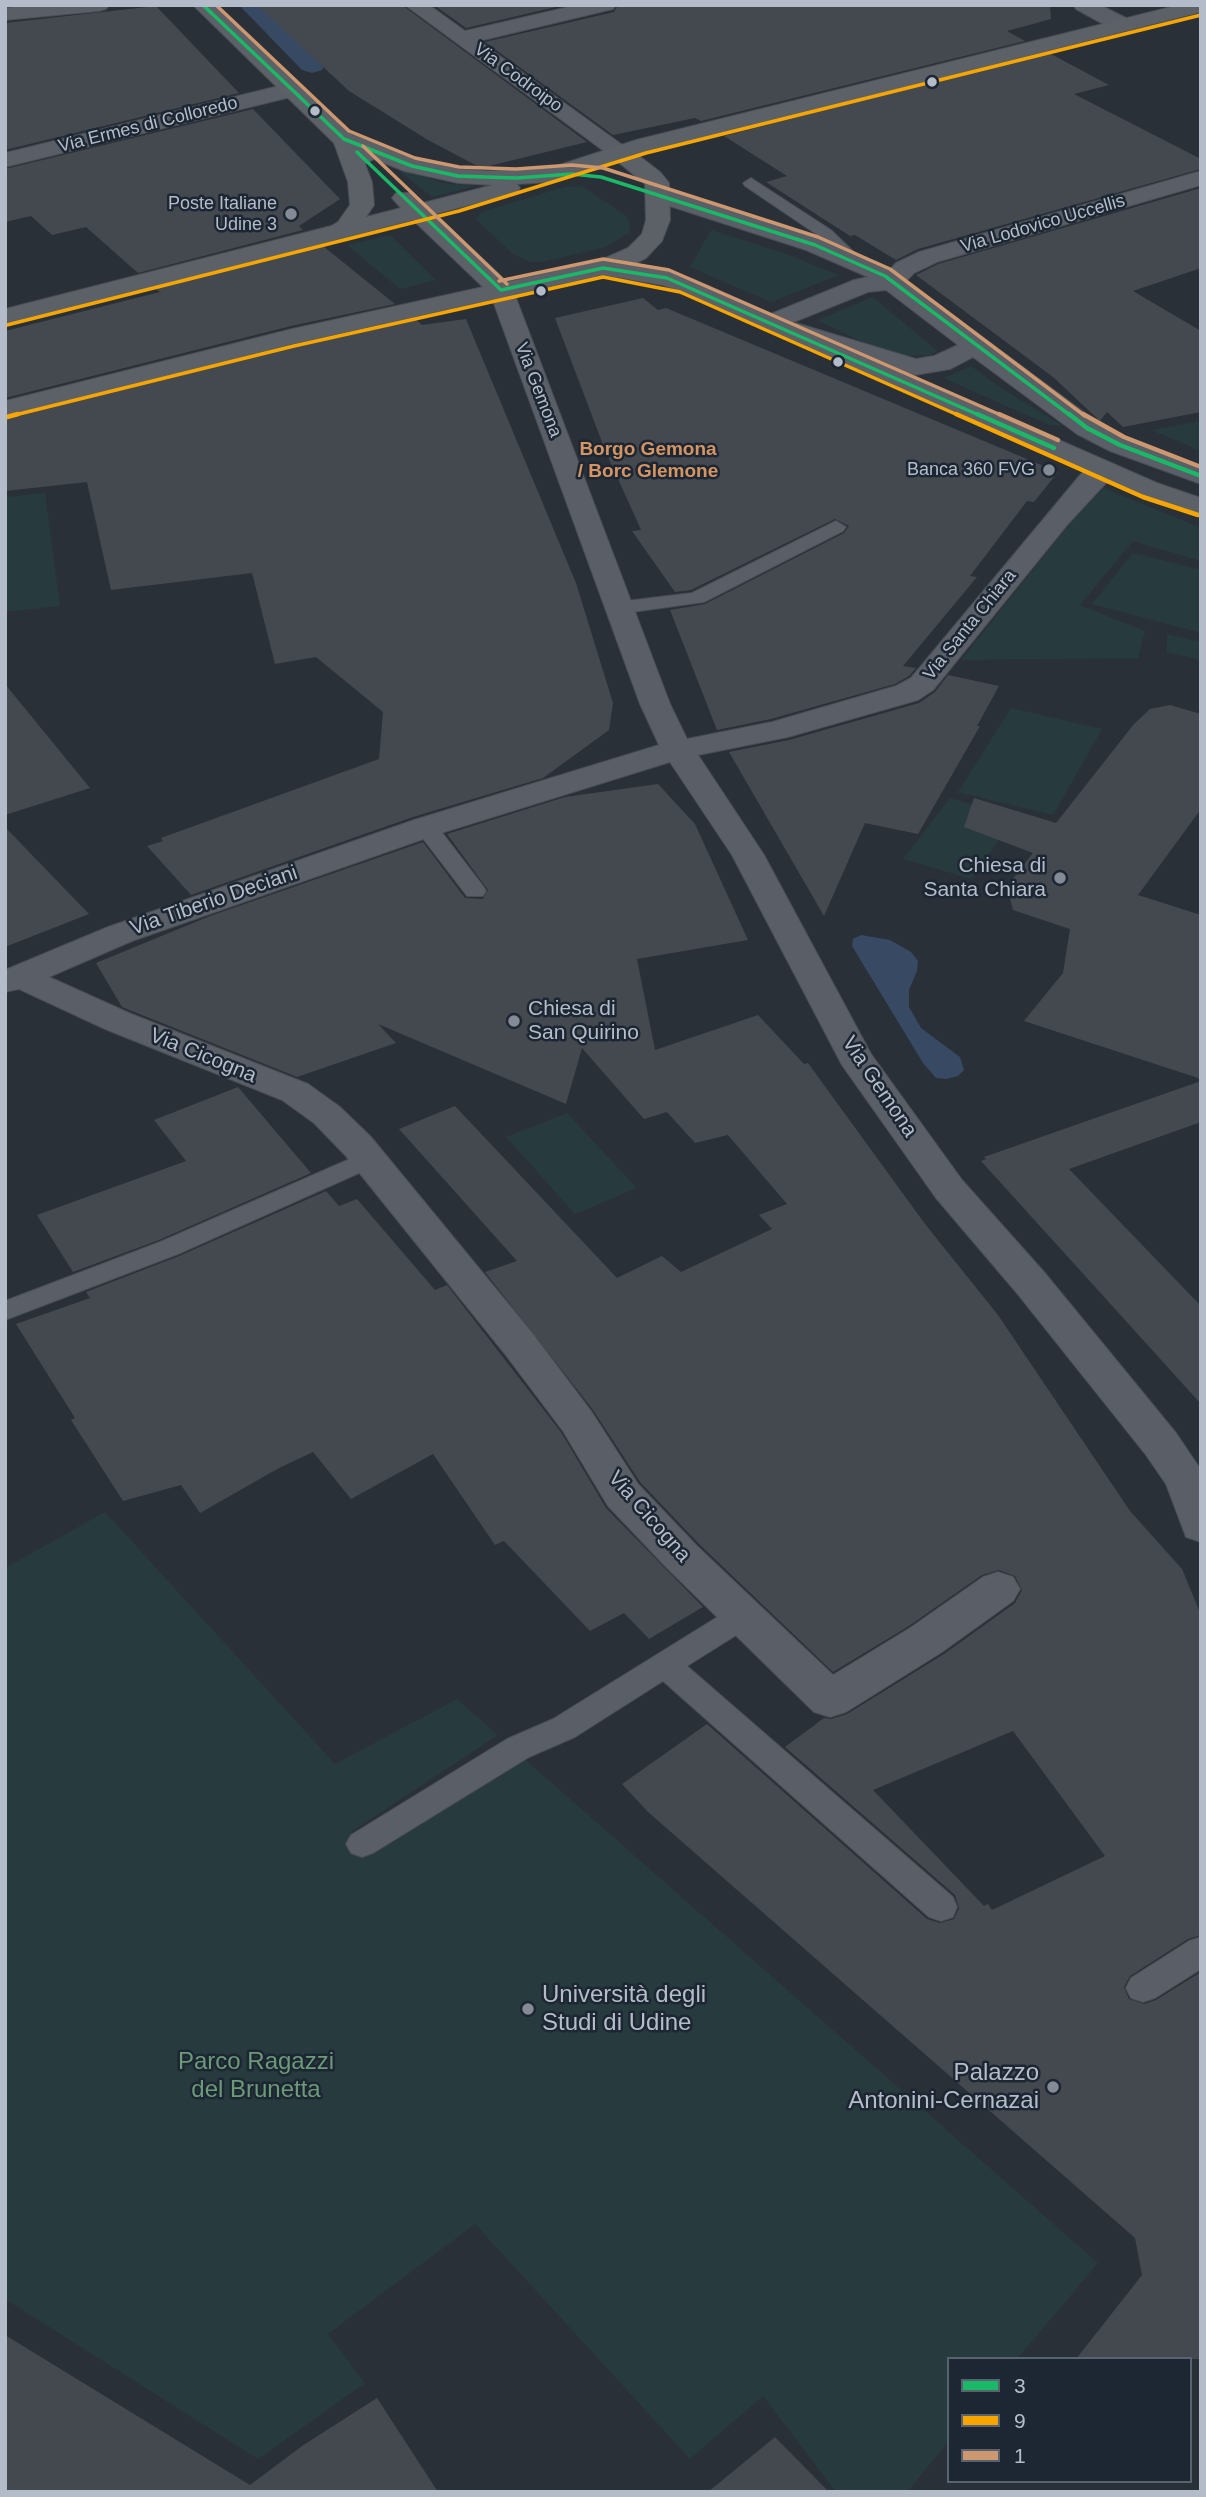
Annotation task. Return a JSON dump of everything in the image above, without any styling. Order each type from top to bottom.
[{"type":"main road","points":[[203,5],[501,290]]},
{"type":"main road","points":[[5,317],[419,213],[552,175],[620,152],[1201,6]]},
{"type":"main road","points":[[344,139],[390,159],[435,172],[488,178],[552,175],[601,177],[659,195]]},
{"type":"main road","points":[[335,234],[347,227],[362,205],[360,182],[344,139]]},
{"type":"main road","points":[[5,409],[292,337],[603,268],[624,261],[647,244],[657,227],[659,195],[657,183],[652,177],[620,152]]},
{"type":"main road","points":[[603,268],[667,278],[1104,470],[1201,507]]},
{"type":"street","points":[[5,14],[99,5]]},
{"type":"street","name":"Via Codroipo","points":[[415,5],[620,152]]},
{"type":"street","points":[[462,38],[606,5]]},
{"type":"street","points":[[1083,5],[1122,25]]},
{"type":"street","name":"Via Ermes di Colloredo","points":[[5,160],[291,90]]},
{"type":"street","name":"Via Lodovico Uccellis","points":[[891,282],[905,268],[928,257],[1201,178]]},
{"type":"street","points":[[659,195],[852,260],[891,282],[1087,428],[1132,450],[1201,477]]},
{"type":"street","points":[[770,323],[863,285],[891,282]]},
{"type":"street","name":"Via Gemona","points":[[501,290],[618,608],[655,704],[677,750],[701,781],[748,855],[855,1057],[949,1189],[1121,1392],[1193,1486],[1201,1526]]},
{"type":"street","points":[[770,323],[915,367],[940,363],[975,346]]},
{"type":"street","name":"Via Santa Chiara","points":[[677,750],[777,730],[907,693],[922,684],[1057,519],[1091,480],[1104,470]]},
{"type":"street","name":"Via Tiberio Deciani","points":[[13,980],[120,934],[426,827],[677,750]]},
{"type":"street","name":"Via Cicogna","points":[[13,980],[295,1092],[327,1115],[368,1158],[519,1344],[577,1420],[623,1495],[830,1699],[926,1640],[998,1589]]},
{"type":"lane","points":[[751,183],[825,233],[852,260]]},
{"type":"lane","points":[[618,608],[698,598],[836,527]]},
{"type":"lane","points":[[426,827],[475,891]]},
{"type":"lane","points":[[5,1311],[169,1248],[368,1158]]},
{"type":"lane","points":[[362,1844],[517,1748],[564,1728],[743,1616]]},
{"type":"lane","points":[[665,1665],[941,1907]]},
{"type":"lane","points":[[1143,1988],[1201,1951]]},
{"type":"green space","points":[[389,163],[442,183],[476,186],[432,197]]},
{"type":"green space","points":[[581,186],[624,214],[629,220],[630,232],[606,247],[542,262],[531,262],[514,255],[476,219],[482,212],[564,187]]},
{"type":"green space","points":[[711,230],[784,253],[839,275],[771,302],[690,267]]},
{"type":"green space","points":[[390,235],[436,280],[400,289],[347,245]]},
{"type":"green space","points":[[873,297],[937,351],[930,355],[905,356],[875,348],[817,320]]},
{"type":"green space","points":[[971,366],[1063,426],[1049,425],[943,378]]},
{"type":"green space","points":[[1201,421],[1201,451],[1151,430]]},
{"type":"green space","points":[[1104,488],[1201,528],[1201,561],[1133,541],[1080,605],[1145,631],[1138,658],[961,660],[1072,521]]},
{"type":"green space","points":[[45,493],[60,606],[5,612],[5,497]]},
{"type":"green space","points":[[1133,553],[1201,570],[1201,633],[1092,604]]},
{"type":"green space","points":[[1167,634],[1201,642],[1201,660],[1167,652]]},
{"type":"green space","points":[[1011,708],[1102,729],[1053,815],[958,792]]},
{"type":"green space","points":[[950,798],[1016,817],[971,879],[903,859]]},
{"type":"green space","points":[[567,1113],[637,1188],[575,1214],[506,1137]]},
{"type":"green space","name":"Parco Ragazzi del Brunetta","points":[[105,1512],[335,1764],[457,1699],[498,1735],[351,1832],[372,1854],[521,1756],[1098,2263],[1019,2357],[947,2357],[947,2443],[907,2492],[836,2492],[763,2396],[690,2459],[475,2224],[328,2334],[365,2383],[258,2459],[5,2299],[5,1568]]},
{"type":"water","points":[[861,935],[890,940],[911,952],[918,961],[909,990],[909,1007],[921,1028],[960,1057],[964,1070],[958,1076],[936,1078],[923,1063],[852,946],[853,939]]},
{"type":"building","points":[[257,5],[402,5],[587,142],[481,168],[428,140],[349,91]]},
{"type":"building","points":[[434,5],[564,5],[466,28]]},
{"type":"building","points":[[618,5],[1050,5],[1051,19],[1007,31],[1025,41],[701,121],[695,118],[613,135],[485,42],[614,12]]},
{"type":"building","points":[[156,6],[239,93],[5,150],[5,23]]},
{"type":"building","points":[[1049,53],[1109,85],[1074,94],[1201,159],[1201,169],[918,249],[896,260],[855,235],[850,236],[766,182],[787,176],[724,136]]},
{"type":"building","points":[[253,109],[340,199],[299,226],[303,230],[138,273],[86,227],[52,235],[31,216],[5,222],[5,169]]},
{"type":"building","points":[[1201,188],[1201,268],[1133,291],[1201,331],[1201,412],[1123,427],[1107,412],[1100,421],[1053,377],[916,275],[938,264]]},
{"type":"building","points":[[323,246],[395,304],[291,326],[5,398],[5,331],[160,292],[156,289]]},
{"type":"building","points":[[643,298],[658,310],[666,308],[1058,472],[1034,502],[1027,501],[970,576],[977,577],[903,666],[916,668],[909,676],[895,684],[771,719],[717,730],[670,610],[705,604],[844,533],[849,526],[835,519],[691,590],[675,592],[632,531],[641,530],[605,450],[555,318]]},
{"type":"building","points":[[415,319],[422,325],[466,319],[576,583],[613,703],[609,730],[543,778],[413,817],[191,895],[147,846],[163,841],[161,838],[379,759],[383,712],[316,657],[275,664],[252,573],[111,590],[87,482],[5,491],[5,419]]},
{"type":"building","points":[[948,675],[999,686],[977,726],[980,726],[918,834],[865,823],[824,916],[729,752],[789,740],[919,703],[935,692]]},
{"type":"building","points":[[5,684],[90,788],[5,815]]},
{"type":"building","points":[[1170,705],[1201,714],[1201,809],[1138,895],[1201,915],[1201,1079],[1024,1021],[1063,973],[1070,929],[1013,910],[1007,886],[1033,853],[964,827],[974,798],[1056,823],[1134,724],[1150,709]]},
{"type":"building","points":[[658,784],[695,824],[748,940],[637,959],[655,1050],[758,1015],[804,1064],[808,1063],[925,1224],[998,1315],[1130,1511],[1182,1569],[1201,1615],[1201,1935],[1188,1939],[1130,1976],[1124,1987],[1129,1999],[1144,2004],[1156,2000],[1201,1972],[1201,2359],[1078,2357],[1142,2275],[1135,2238],[648,1812],[622,1784],[707,1724],[927,1919],[940,1923],[954,1919],[959,1908],[955,1895],[785,1747],[824,1718],[831,1719],[847,1714],[944,1654],[1015,1603],[1022,1590],[1015,1576],[999,1570],[982,1575],[909,1626],[833,1672],[699,1544],[640,1482],[593,1410],[485,1272],[517,1261],[399,1129],[455,1106],[617,1278],[662,1256],[681,1272],[772,1229],[759,1215],[787,1204],[728,1135],[695,1143],[667,1112],[644,1119],[582,1048],[566,1104],[378,1024],[396,1043],[297,1077],[122,1007],[96,963],[210,916],[423,842],[465,898],[483,899],[488,890],[447,834],[565,797]],"holes":[[[1013,1731],[1105,1856],[992,1910],[988,1904],[984,1906],[873,1790]]]},
{"type":"building","points":[[5,827],[89,914],[5,947]]},
{"type":"building","points":[[1201,1081],[1201,1122],[1069,1169],[1201,1306],[1201,1404],[981,1161],[986,1159],[984,1157]]},
{"type":"building","points":[[238,1087],[311,1173],[159,1240],[73,1272],[37,1215],[186,1161],[154,1120]]},
{"type":"building","points":[[326,1191],[339,1206],[357,1199],[435,1290],[447,1285],[561,1432],[606,1508],[703,1607],[649,1639],[624,1613],[590,1631],[504,1541],[495,1545],[433,1454],[351,1499],[313,1452],[200,1513],[181,1485],[123,1501],[71,1420],[75,1418],[16,1324],[90,1298],[86,1292],[179,1256]]},
{"type":"building","points":[[5,2335],[250,2485],[302,2446],[377,2398],[438,2492],[5,2492]]},
{"type":"building","points":[[775,2437],[829,2492],[708,2492]]},
{"type":"waterway","points":[[253,5],[312,64]]},
{"type":"transit line","name":"3","points":[[203,5],[344,139],[412,166],[458,176],[516,178],[572,174],[601,177],[815,245],[885,276],[1087,428],[1120,445],[1201,476]]},
{"type":"transit line","name":"1","points":[[216,5],[349,131],[415,158],[459,167],[516,169],[572,165],[603,168],[818,237],[890,269],[1092,421],[1124,437],[1201,467]]},
{"type":"transit line","name":"9","points":[[7,325],[459,211],[646,153],[1201,15]]},
{"type":"transit line","name":"1","points":[[363,146],[507,284]]},
{"type":"transit line","name":"3","points":[[357,152],[501,290]]},
{"type":"transit line","name":"1","points":[[499,281],[603,259],[669,270],[1058,440]]},
{"type":"transit line","name":"3","points":[[501,290],[603,268],[667,278],[1054,448]]},
{"type":"transit line","name":"9","points":[[7,417],[294,346],[603,277],[680,292],[1143,497],[1198,515]]},
{"type":"place","name":"Poste Italiane Udine 3","points":[[291,214]]},
{"type":"place","name":"Banca 360 FVG","points":[[1049,470]]},
{"type":"place","name":"Chiesa di Santa Chiara","points":[[1060,878]]},
{"type":"place","name":"Chiesa di San Quirino","points":[[514,1021]]},
{"type":"place","name":"Università degli Studi di Udine","points":[[528,2009]]},
{"type":"place","name":"Palazzo Antonini-Cernazai","points":[[1053,2087]]},
{"type":"district","name":"Borgo Gemona / Borc Glemone","points":[[648,461]]}]
